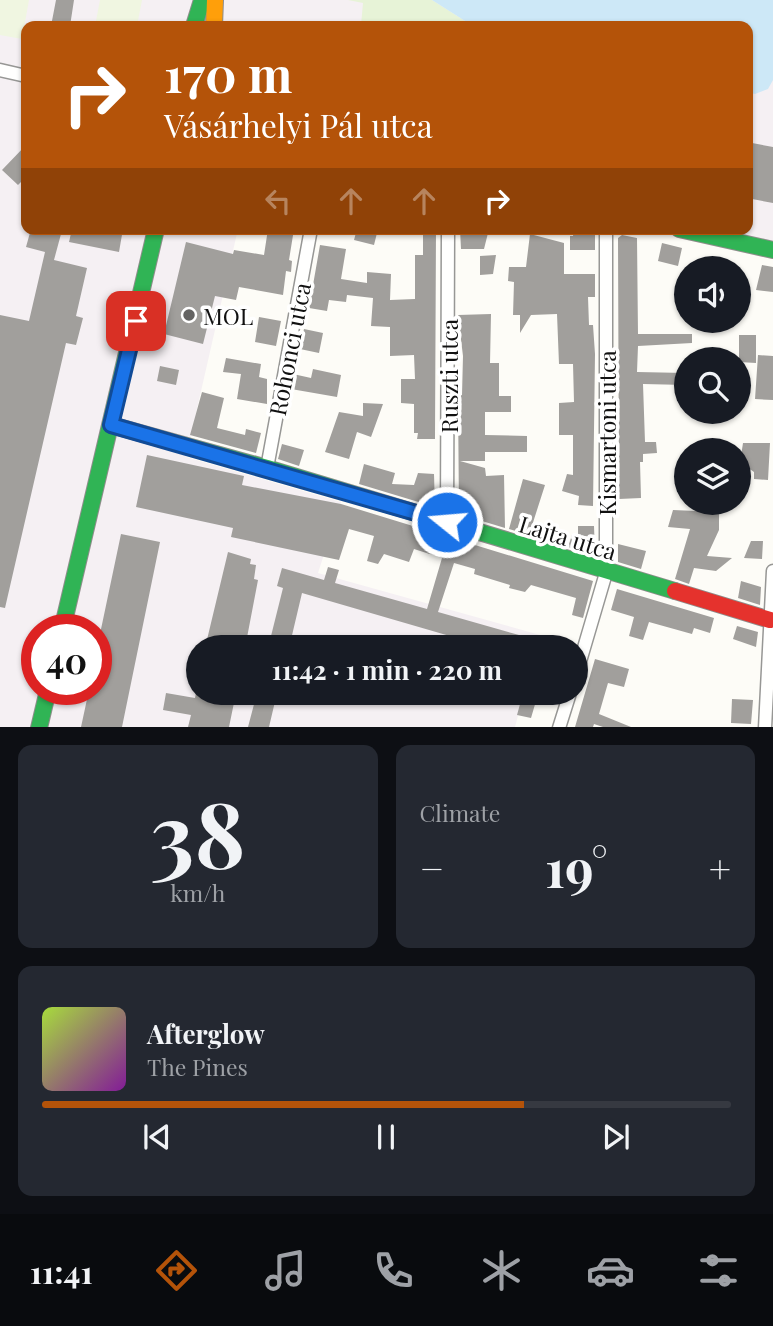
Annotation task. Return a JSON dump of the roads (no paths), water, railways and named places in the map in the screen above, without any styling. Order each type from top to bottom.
[{"type":"street","points":[[195,21],[202,0]]},
{"type":"street","points":[[214,21],[215,0]]},
{"type":"street","points":[[0,70],[21,75]]},
{"type":"street","points":[[66,614],[159,235]]},
{"type":"street","name":"Rohonci utca","points":[[267,468],[310,235]]},
{"type":"street","name":"Ruszti utca","points":[[447,522],[448,235]]},
{"type":"street","name":"Kismartoni utca","points":[[588,635],[606,573],[606,235]]},
{"type":"street","points":[[706,235],[773,250]]},
{"type":"street","name":"Lajta utca","points":[[111,425],[267,468],[606,573],[770,620]]},
{"type":"street","points":[[765,727],[773,571]]},
{"type":"street","points":[[39,727],[44,705]]},
{"type":"street","points":[[559,727],[566,705]]},
{"type":"water","points":[[432,0],[773,0],[773,80],[768,89],[753,94],[753,21],[465,21]]},
{"type":"place","name":"MOL","points":[[189,315]]}]
